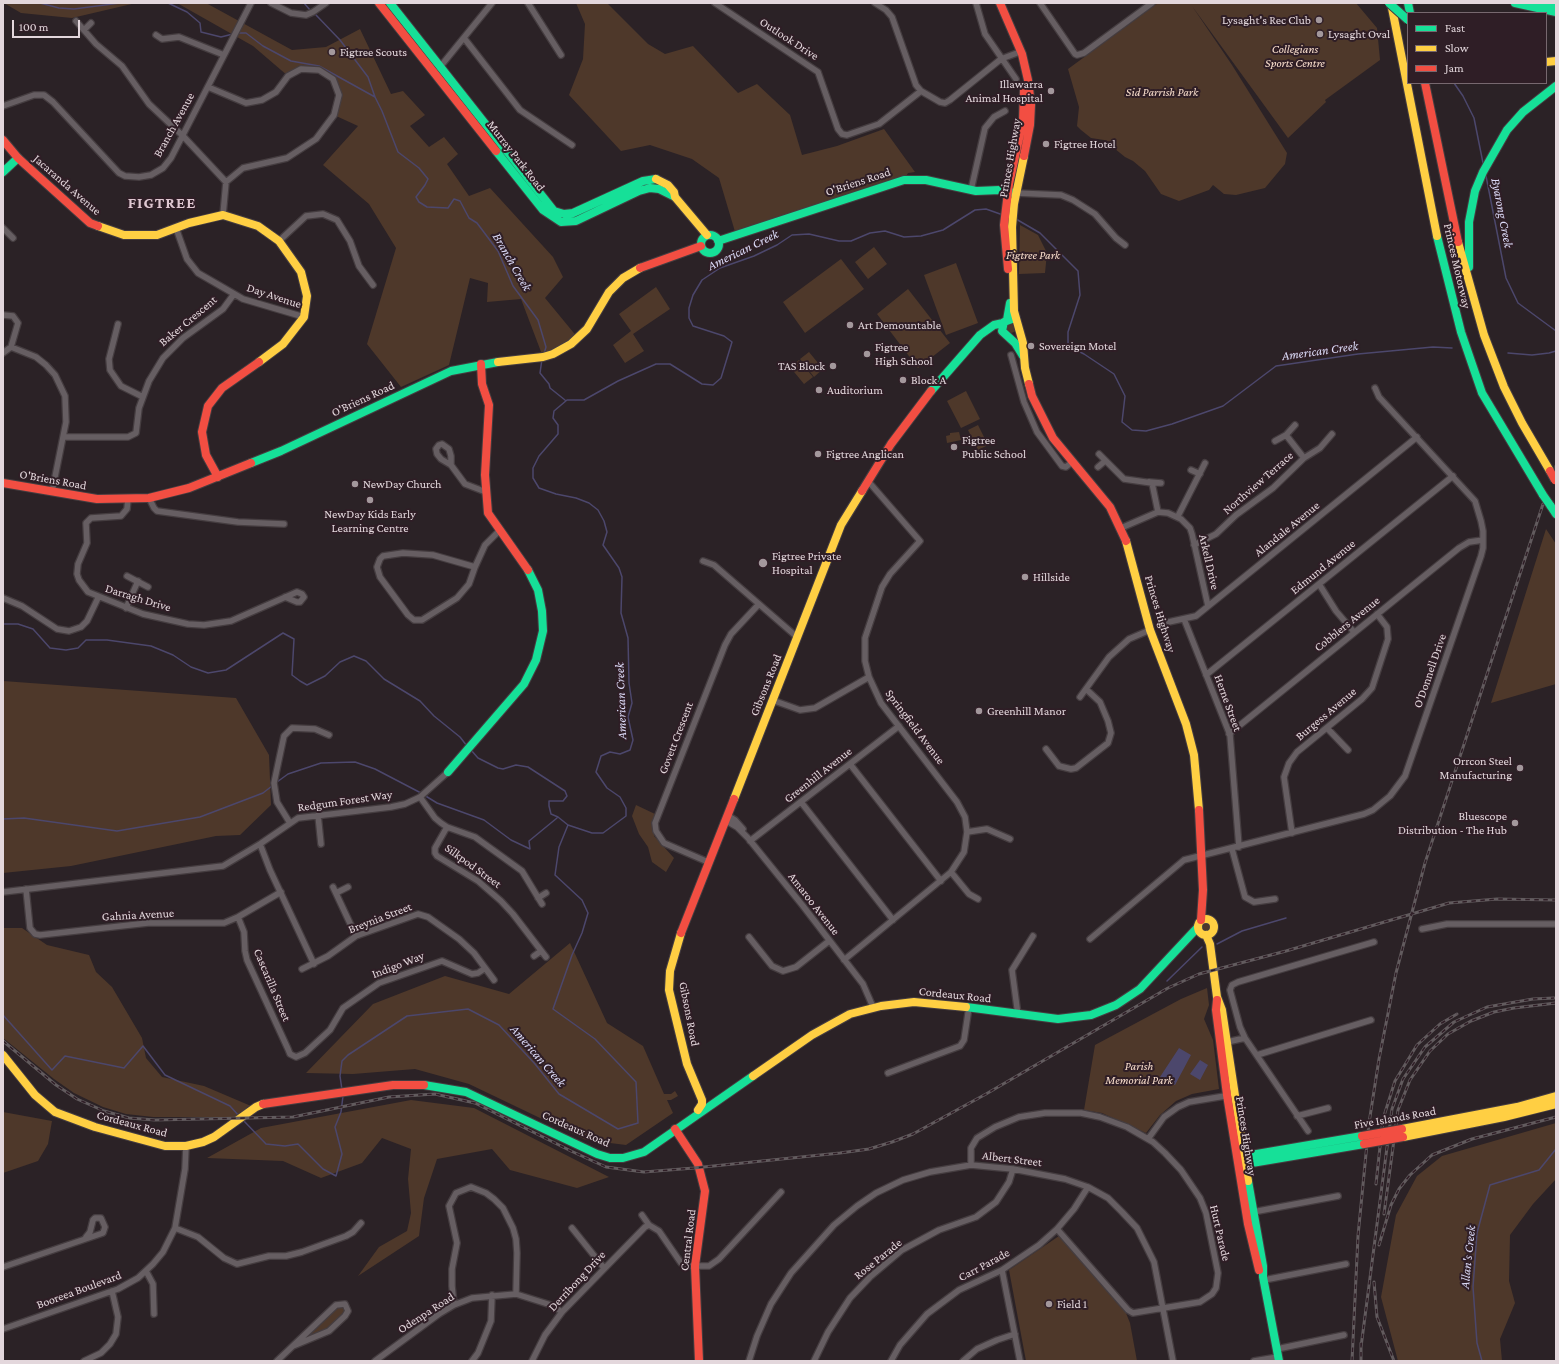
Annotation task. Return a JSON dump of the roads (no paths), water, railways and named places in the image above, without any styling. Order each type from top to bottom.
[{"type":"main road","name":"Murray Park Road","points":[[379,3],[543,210],[553,214]]},
{"type":"main road","name":"Murray Park Road","points":[[390,3],[553,214]]},
{"type":"main road","name":"Princes Highway","points":[[995,3],[1017,53],[1024,85],[1024,104],[1008,226],[1010,294],[1005,321],[1006,335],[1024,357]]},
{"type":"main road","name":"Princes Highway","points":[[1000,3],[1022,54],[1028,80],[1031,105],[1026,144],[1012,192]]},
{"type":"main road","points":[[1390,3],[1407,19]]},
{"type":"main road","name":"Princes Motorway","points":[[1390,3],[1434,226],[1461,332],[1482,393],[1556,514]]},
{"type":"main road","points":[[1396,3],[1407,14]]},
{"type":"main road","points":[[1515,3],[1556,12]]},
{"type":"main road","points":[[1538,3],[1556,6]]},
{"type":"main road","name":"Princes Motorway","points":[[1424,84],[1453,225],[1484,335],[1504,387],[1525,429],[1556,481]]},
{"type":"main road","points":[[1484,335],[1472,287],[1468,256],[1468,222],[1475,191],[1491,156],[1507,130],[1523,112],[1556,86]]},
{"type":"main road","name":"Jacaranda Avenue","points":[[3,140],[18,158],[90,223],[124,235],[158,235],[222,214]]},
{"type":"main road","points":[[3,172],[18,158]]},
{"type":"main road","name":"O'Briens Road","points":[[718,240],[904,180],[931,180],[971,190],[1012,192]]},
{"type":"main road","points":[[553,214],[561,222],[576,221],[640,191],[650,188],[660,189],[675,197],[707,235]]},
{"type":"main road","points":[[218,478],[206,455],[202,432],[208,406],[222,388],[283,344],[304,317],[307,296],[301,272],[279,241],[258,226],[222,214]]},
{"type":"main road","name":"Princes Highway","points":[[1008,226],[1014,311],[1023,343],[1029,385],[1038,410],[1053,438],[1110,507],[1121,528],[1128,546],[1150,630],[1186,724],[1194,755],[1197,777],[1204,928],[1210,944],[1217,997],[1216,1010],[1223,1043],[1258,1268],[1263,1279],[1278,1356]]},
{"type":"main road","points":[[707,235],[714,235],[718,240],[718,248],[713,252],[707,253],[701,246],[701,241],[707,235]]},
{"type":"main road","name":"O'Briens Road","points":[[3,483],[91,498],[128,499],[149,498],[189,488],[218,478],[286,448],[451,371],[481,364],[543,357],[563,349],[571,344],[587,329],[609,292],[623,278],[635,270],[701,246]]},
{"type":"main road","points":[[1005,321],[1016,321]]},
{"type":"main road","name":"Gibsons Road","points":[[686,1121],[702,1104],[687,1064],[672,1006],[669,980],[672,955],[841,525],[891,444],[946,372],[984,332],[994,325],[1005,321]]},
{"type":"main road","points":[[984,332],[993,329],[1006,335],[1015,336],[1019,330]]},
{"type":"main road","name":"Redgum Forest Way","points":[[448,772],[499,715],[524,684],[531,672],[543,631],[542,611],[538,590],[524,563],[488,513],[485,475],[488,405],[482,384],[481,364]]},
{"type":"main road","name":"Cordeaux Road","points":[[3,1055],[31,1091],[45,1105],[55,1112],[83,1123],[165,1146],[186,1146],[203,1142],[248,1112],[267,1104],[402,1084],[432,1085],[456,1089],[597,1154],[616,1158],[638,1155],[821,1029],[850,1014],[871,1008],[914,1002],[969,1007],[1058,1020],[1079,1018],[1102,1012],[1116,1005],[1147,983],[1188,940],[1204,928]]},
{"type":"main road","name":"Gibsons Road","points":[[695,1083],[712,1103]]},
{"type":"main road","name":"Princes Highway","points":[[1231,1095],[1242,1140],[1241,1161],[1249,1185],[1250,1213]]},
{"type":"main road","name":"Five Islands Road","points":[[1403,1133],[1517,1107],[1556,1096]]},
{"type":"main road","name":"Five Islands Road","points":[[1241,1161],[1523,1113],[1556,1104]]},
{"type":"main road","name":"Central Road","points":[[675,1129],[698,1164],[704,1185],[704,1202],[695,1266],[696,1336],[699,1361]]},
{"type":"main road","points":[[1242,1140],[1251,1150],[1265,1157],[1253,1170],[1249,1185]]},
{"type":"street","name":"Branch Avenue","points":[[3,106],[39,94],[48,98],[114,169],[125,176],[138,177],[151,175],[163,168],[171,158],[184,136],[251,3]]},
{"type":"street","points":[[271,3],[291,13],[306,15],[326,3]]},
{"type":"street","points":[[440,67],[492,3]]},
{"type":"street","points":[[528,3],[561,55]]},
{"type":"street","name":"Outlook Drive","points":[[715,3],[818,72],[838,129],[842,134],[847,135],[879,124],[921,91]]},
{"type":"street","points":[[875,3],[886,10],[892,17],[916,85],[921,91],[945,103],[1001,59],[1017,53]]},
{"type":"street","points":[[976,3],[985,34],[1016,79]]},
{"type":"street","points":[[1040,3],[1075,54],[1078,55],[1084,53],[1152,3]]},
{"type":"street","points":[[76,21],[96,44],[122,66],[149,104],[184,136],[226,182]]},
{"type":"street","points":[[84,30],[91,23]]},
{"type":"street","points":[[156,35],[162,39],[179,38],[224,54]]},
{"type":"street","points":[[464,38],[520,110],[572,145]]},
{"type":"street","points":[[208,87],[246,102],[262,100],[276,92],[288,76],[301,69],[319,70],[333,79],[339,95],[334,115],[316,139],[287,158],[244,168],[226,182],[222,214]]},
{"type":"street","points":[[971,190],[985,128],[994,118],[1005,111]]},
{"type":"street","points":[[1012,192],[1061,195],[1073,200],[1095,214],[1116,238],[1125,245]]},
{"type":"street","points":[[279,241],[306,216],[323,214],[337,220],[350,241],[359,266],[373,285]]},
{"type":"street","points":[[3,228],[13,238]]},
{"type":"street","name":"Day Avenue","points":[[176,228],[187,259],[198,273],[243,299],[304,317]]},
{"type":"street","name":"Baker Crescent","points":[[64,437],[128,437],[136,433],[139,408],[149,381],[163,358],[183,338],[222,309],[234,294]]},
{"type":"street","points":[[3,315],[13,316],[18,323],[11,347],[3,353]]},
{"type":"street","points":[[118,324],[109,359],[110,370],[121,386],[143,397]]},
{"type":"street","points":[[11,347],[36,357],[55,375],[65,396],[66,422],[64,437],[52,492]]},
{"type":"street","points":[[1011,355],[1024,402],[1037,432],[1062,466],[1066,467],[1072,462]]},
{"type":"street","name":"O'Donnell Drive","points":[[1090,939],[1180,864],[1190,858],[1232,849],[1372,810],[1390,796],[1400,784],[1409,765],[1481,556],[1483,540],[1481,521],[1474,501],[1453,476],[1379,396],[1375,388]]},
{"type":"street","points":[[1275,441],[1286,435],[1295,425]]},
{"type":"street","name":"Northview Terrace","points":[[1194,545],[1209,539],[1236,515],[1273,488],[1304,458],[1320,448],[1332,434]]},
{"type":"street","points":[[1286,435],[1304,458]]},
{"type":"street","name":"Alandale Avenue","points":[[1164,623],[1196,616],[1417,437]]},
{"type":"street","points":[[1099,454],[1124,479],[1161,483]]},
{"type":"street","points":[[1098,467],[1105,461]]},
{"type":"street","points":[[1121,528],[1158,512],[1168,512],[1178,516],[1206,463]]},
{"type":"street","points":[[451,465],[465,484],[486,492]]},
{"type":"street","points":[[1191,470],[1200,474]]},
{"type":"street","name":"Edmund Avenue","points":[[1206,675],[1453,476]]},
{"type":"street","name":"Springfield Avenue","points":[[844,960],[951,872],[964,852],[967,832],[964,817],[957,802],[881,703],[869,677],[865,661],[865,638],[882,587],[890,574],[920,541],[868,481]]},
{"type":"street","points":[[1149,482],[1153,485],[1158,512]]},
{"type":"street","points":[[149,498],[154,508],[157,510],[238,522],[284,524]]},
{"type":"street","name":"Darragh Drive","points":[[128,499],[127,509],[121,516],[91,518],[86,523],[88,543],[78,564],[77,574],[84,588],[98,598],[126,608],[173,621],[204,625],[231,621],[285,597]]},
{"type":"street","name":"Arkell Drive","points":[[1178,516],[1190,528],[1208,606]]},
{"type":"street","points":[[475,567],[433,555],[403,552],[383,556],[376,568],[380,577],[408,615],[418,620],[457,598],[469,584],[485,546],[500,530]]},
{"type":"street","name":"Cobblers Avenue","points":[[1229,734],[1459,548],[1469,542],[1483,540]]},
{"type":"street","points":[[704,561],[714,565],[797,637]]},
{"type":"street","points":[[128,576],[148,587]]},
{"type":"street","points":[[126,608],[138,581]]},
{"type":"street","points":[[1319,584],[1336,611],[1354,632]]},
{"type":"street","points":[[3,598],[22,606],[57,629],[69,631],[81,627],[87,621],[98,598]]},
{"type":"street","name":"Govett Crescent","points":[[708,862],[664,843],[656,831],[655,823],[725,645],[731,634],[759,604]]},
{"type":"street","name":"Burgess Avenue","points":[[1292,833],[1284,777],[1289,763],[1297,752],[1362,699],[1372,688],[1388,639],[1387,627],[1377,614]]},
{"type":"street","name":"Herne Street","points":[[1184,619],[1229,734],[1239,847]]},
{"type":"street","points":[[1080,697],[1107,659],[1126,641],[1150,630]]},
{"type":"street","points":[[772,700],[800,710],[815,708],[869,677]]},
{"type":"street","points":[[1046,749],[1059,766],[1071,769],[1076,768],[1108,743],[1111,733],[1108,721],[1100,702],[1086,689]]},
{"type":"street","name":"Greenhill Avenue","points":[[749,840],[802,802],[899,726]]},
{"type":"street","points":[[290,823],[277,802],[274,783],[284,736],[292,728],[315,729],[330,735]]},
{"type":"street","points":[[1327,728],[1348,750]]},
{"type":"street","points":[[850,764],[941,881]]},
{"type":"street","name":"Redgum Forest Way","points":[[3,892],[223,866],[260,844],[298,818],[391,808],[414,801],[448,772]]},
{"type":"street","points":[[420,797],[435,818],[448,828],[475,837],[513,863],[522,871],[542,904]]},
{"type":"street","points":[[802,802],[893,920]]},
{"type":"street","points":[[318,815],[321,844]]},
{"type":"street","name":"Amaroo Avenue","points":[[726,818],[735,820],[749,840],[844,960],[861,984],[871,1008]]},
{"type":"street","name":"Silkpod Street","points":[[448,828],[435,848],[435,853],[437,856],[489,890],[513,914],[546,957]]},
{"type":"street","points":[[967,832],[987,829],[1010,839]]},
{"type":"street","points":[[260,844],[270,870],[314,964]]},
{"type":"street","points":[[1232,849],[1245,897],[1254,902],[1275,899]]},
{"type":"street","points":[[951,872],[969,894],[978,900]]},
{"type":"street","points":[[333,887],[356,936]]},
{"type":"street","points":[[336,893],[348,887]]},
{"type":"street","name":"Gahnia Avenue","points":[[26,889],[30,928],[35,934],[40,935],[148,923],[224,923],[238,917],[281,892]]},
{"type":"street","points":[[538,898],[546,893]]},
{"type":"street","name":"Breynia Street","points":[[302,969],[314,964],[356,936],[414,915],[422,915],[441,925],[459,939],[474,953],[484,969],[494,980]]},
{"type":"street","name":"Cascarilla Street","points":[[238,917],[244,932],[247,960],[290,1054],[296,1057]]},
{"type":"street","points":[[1422,929],[1447,924],[1556,924]]},
{"type":"street","points":[[1018,1015],[1012,970],[1033,936]]},
{"type":"street","points":[[750,937],[772,966],[784,971],[796,967],[829,941]]},
{"type":"street","points":[[1308,1131],[1245,1038],[1230,995],[1232,985],[1374,942]]},
{"type":"street","points":[[534,956],[541,951]]},
{"type":"street","name":"Indigo Way","points":[[296,1057],[305,1053],[330,1030],[343,1008],[379,983],[442,961],[472,974],[478,974],[484,969]]},
{"type":"street","points":[[888,1073],[960,1046],[964,1040],[969,1007]]},
{"type":"street","points":[[1257,1054],[1371,1020]]},
{"type":"street","points":[[1223,1043],[1245,1038]]},
{"type":"street","points":[[1148,1139],[1164,1117],[1178,1107],[1189,1102],[1231,1095]]},
{"type":"street","points":[[1298,1116],[1328,1108]]},
{"type":"street","name":"Hurt Parade","points":[[971,1165],[971,1148],[977,1138],[1007,1121],[1033,1114],[1064,1112],[1100,1117],[1127,1127],[1148,1139],[1181,1170],[1200,1198],[1206,1213],[1218,1273],[1216,1288],[1206,1299],[1200,1302],[1134,1313],[1128,1310],[1057,1229]]},
{"type":"street","name":"Booreea Boulevard","points":[[3,1329],[112,1291],[132,1282],[146,1271],[163,1252],[175,1228],[186,1169],[186,1146]]},
{"type":"street","name":"Albert Street","points":[[748,1361],[771,1304],[809,1250],[834,1225],[876,1193],[903,1180],[930,1172],[971,1165],[1013,1169],[1066,1179],[1108,1198],[1137,1228],[1147,1245],[1154,1262],[1173,1361]]},
{"type":"street","name":"Rose Parade","points":[[814,1361],[828,1332],[846,1304],[870,1277],[902,1250],[939,1230],[976,1217],[996,1202],[1009,1182],[1013,1169]]},
{"type":"street","points":[[454,1305],[452,1275],[457,1243],[449,1206],[456,1193],[471,1187],[486,1193],[494,1199],[502,1208],[513,1228],[517,1253],[516,1294]]},
{"type":"street","name":"Carr Parade","points":[[891,1361],[900,1345],[927,1314],[959,1290],[1002,1270],[1039,1245],[1057,1229],[1074,1209],[1088,1188]]},
{"type":"street","points":[[642,1215],[649,1224],[659,1231],[681,1263],[695,1266],[713,1264],[781,1192]]},
{"type":"street","points":[[1250,1213],[1338,1196]]},
{"type":"street","points":[[175,1228],[198,1237],[224,1258],[237,1264],[269,1256],[286,1256],[302,1252],[346,1236],[353,1232],[361,1223]]},
{"type":"street","name":"Derribong Drive","points":[[532,1361],[545,1335],[562,1312],[645,1226],[649,1224]]},
{"type":"street","points":[[572,1228],[604,1268]]},
{"type":"street","points":[[3,1267],[86,1237]]},
{"type":"street","points":[[1263,1279],[1346,1264]]},
{"type":"street","points":[[1002,1270],[1020,1361]]},
{"type":"street","points":[[146,1271],[153,1284],[154,1314]]},
{"type":"street","points":[[84,1361],[101,1353],[110,1344],[116,1334],[118,1317],[112,1291]]},
{"type":"street","name":"Odenpa Road","points":[[375,1361],[454,1305],[472,1298],[516,1294],[551,1305],[562,1312]]},
{"type":"street","points":[[472,1361],[478,1353],[491,1321],[492,1295]]},
{"type":"street","points":[[277,1361],[336,1305],[345,1304],[348,1311],[345,1316],[329,1330],[308,1341],[293,1346]]},
{"type":"street","points":[[963,1361],[977,1349],[1015,1334]]},
{"type":"street","points":[[1254,1361],[1278,1356],[1344,1335]]},
{"type":"waterway","name":"Branch Creek","points":[[40,3],[59,8],[74,9],[120,3]]},
{"type":"waterway","name":"Branch Creek","points":[[168,3],[187,12],[200,23],[201,32],[221,37],[233,34]]},
{"type":"waterway","points":[[304,3],[310,10]]},
{"type":"waterway","points":[[316,15],[340,40],[368,77],[375,97]]},
{"type":"waterway","name":"Branch Creek","points":[[236,33],[246,33],[263,46],[291,61],[319,66],[375,97],[398,152],[419,168],[428,179],[416,197],[419,202],[427,207],[448,208],[454,199],[460,201],[469,218],[477,223],[498,251],[513,286],[538,320],[546,347],[544,354]]},
{"type":"waterway","name":"Byarong Creek","points":[[1455,84],[1463,96],[1474,118],[1483,163]]},
{"type":"waterway","name":"Byarong Creek","points":[[1486,176],[1506,278],[1518,303],[1556,331]]},
{"type":"waterway","name":"American Creek","points":[[342,1090],[340,1076],[342,1061],[348,1055],[407,1016],[468,1009],[499,1025],[535,1064],[559,1094],[618,1129],[638,1123],[636,1082],[595,1039],[553,1009],[572,955],[582,933],[588,913],[582,900],[555,875],[559,847],[568,825],[592,833],[603,833],[626,816],[626,808],[620,797],[607,788],[596,772],[601,756],[610,752],[620,754],[630,750],[633,740],[628,717],[632,703],[629,683],[628,638],[621,613],[622,577],[619,568],[603,545],[607,532],[604,521],[598,510],[589,503],[539,488],[533,478],[533,468],[539,456],[558,434],[558,425],[553,418],[554,411],[567,400],[584,400],[618,381],[656,364],[670,364],[702,384],[713,385],[721,378],[732,342],[724,336],[693,326],[689,318],[689,308],[693,295],[702,280],[720,268],[754,256],[777,245],[792,235],[809,234],[839,241],[851,241],[870,233],[885,231],[904,237],[921,236],[943,230],[975,210],[986,209],[1003,215]]},
{"type":"waterway","name":"American Creek","points":[[1016,219],[1040,233],[1078,271],[1080,295],[1068,332],[1068,343],[1074,349],[1114,374],[1125,396],[1122,422],[1132,430],[1146,431],[1172,424],[1223,406],[1276,366],[1358,354],[1433,347],[1452,348]]},
{"type":"waterway","name":"American Creek","points":[[1508,353],[1532,355],[1556,351]]},
{"type":"waterway","name":"Branch Creek","points":[[542,359],[540,373],[549,384],[550,388],[565,400]]},
{"type":"waterway","points":[[3,624],[18,624],[33,629],[50,648],[66,650],[78,648],[86,640],[107,640],[151,646],[173,655],[191,667],[208,673],[226,670],[283,633],[294,639],[292,675],[300,681],[307,685],[325,676],[340,662],[354,656],[366,661],[384,679],[420,701],[434,716],[460,737],[467,746]]},
{"type":"waterway","points":[[471,750],[478,758],[498,768],[503,769],[516,765],[528,767],[565,791],[567,796],[563,801],[549,801],[549,806],[551,814],[558,817],[568,825]]},
{"type":"waterway","points":[[277,782],[288,774],[321,763],[355,762],[375,769],[421,793]]},
{"type":"waterway","points":[[3,819],[24,818],[117,831],[200,817],[263,793],[272,786]]},
{"type":"waterway","points":[[424,795],[437,803],[484,820],[511,840],[530,849],[529,841],[557,818]]},
{"type":"waterway","points":[[1217,944],[1242,931],[1286,918]]},
{"type":"waterway","points":[[1167,981],[1202,947]]},
{"type":"waterway","name":"American Creek","points":[[3,1015],[52,1070],[65,1056],[124,1068],[143,1046],[165,1075],[230,1106],[239,1116]]},
{"type":"waterway","name":"American Creek","points":[[243,1120],[266,1144],[285,1146],[298,1144],[323,1169],[336,1176],[342,1154],[335,1127],[341,1112],[343,1096]]},
{"type":"waterway","name":"Allan's Creek","points":[[1482,1361],[1477,1343],[1473,1287],[1477,1233],[1490,1185],[1539,1170],[1556,1149]]},
{"type":"railway","points":[[1352,1361],[1358,1236],[1369,1123],[1379,1059],[1396,973],[1425,863],[1543,504]]},
{"type":"railway","points":[[3,1041],[56,1085],[77,1099],[104,1111],[129,1118],[155,1120],[293,1117],[389,1097],[435,1094],[475,1103],[606,1167],[644,1172],[694,1168],[869,1149],[913,1134],[986,1094],[1168,988],[1199,974],[1286,951],[1449,903],[1497,899],[1556,900]]},
{"type":"railway","points":[[1361,1347],[1392,1109],[1403,1079],[1425,1047],[1454,1022],[1487,1007],[1533,999],[1554,998]]},
{"type":"railway","points":[[1384,1214],[1398,1110],[1410,1080],[1430,1051],[1448,1034],[1471,1021],[1494,1012],[1556,1003]]},
{"type":"railway","points":[[1376,1184],[1383,1119],[1395,1081],[1417,1045],[1440,1024],[1457,1014]]},
{"type":"railway","points":[[1379,1245],[1391,1205],[1399,1189],[1410,1175],[1432,1155],[1472,1139],[1556,1117]]},
{"type":"railway","points":[[1374,1282],[1377,1317],[1394,1361]]},
{"type":"railway","points":[[1361,1343],[1361,1361]]},
{"type":"place","name":"Lysaght's Rec Club","points":[[1319,20]]},
{"type":"place","name":"Lysaght Oval","points":[[1320,34]]},
{"type":"place","name":"Figtree Scouts","points":[[332,52]]},
{"type":"place","name":"Illawarra Animal Hospital","points":[[1051,91]]},
{"type":"place","name":"Figtree Hotel","points":[[1046,144]]},
{"type":"place","name":"Art Demountable","points":[[850,325]]},
{"type":"place","name":"Sovereign Motel","points":[[1031,346]]},
{"type":"place","name":"Figtree High School","points":[[867,354]]},
{"type":"place","name":"TAS Block","points":[[833,366]]},
{"type":"place","name":"Block A","points":[[903,380]]},
{"type":"place","name":"Auditorium","points":[[819,390]]},
{"type":"place","name":"Figtree Public School","points":[[954,447]]},
{"type":"place","name":"Figtree Anglican","points":[[818,454]]},
{"type":"place","name":"NewDay Church","points":[[355,484]]},
{"type":"place","name":"NewDay Kids Early Learning Centre","points":[[370,500]]},
{"type":"place","name":"Figtree Private Hospital","points":[[763,563]]},
{"type":"place","name":"Hillside","points":[[1025,577]]},
{"type":"place","name":"Greenhill Manor","points":[[979,711]]},
{"type":"place","name":"Orrcon Steel Manufacturing","points":[[1520,768]]},
{"type":"place","name":"Bluescope Distribution - The Hub","points":[[1515,823]]},
{"type":"place","name":"Field 1","points":[[1049,1304]]},
{"type":"district","name":"FIGTREE","points":[[162,203]]},
{"type":"park label","name":"Collegians Sports Centre","points":[[1295,56]]},
{"type":"park label","name":"Sid Parrish Park","points":[[1162,92]]},
{"type":"park label","name":"Figtree Park","points":[[1033,255]]},
{"type":"park label","name":"Parish Memorial Park","points":[[1139,1073]]}]
